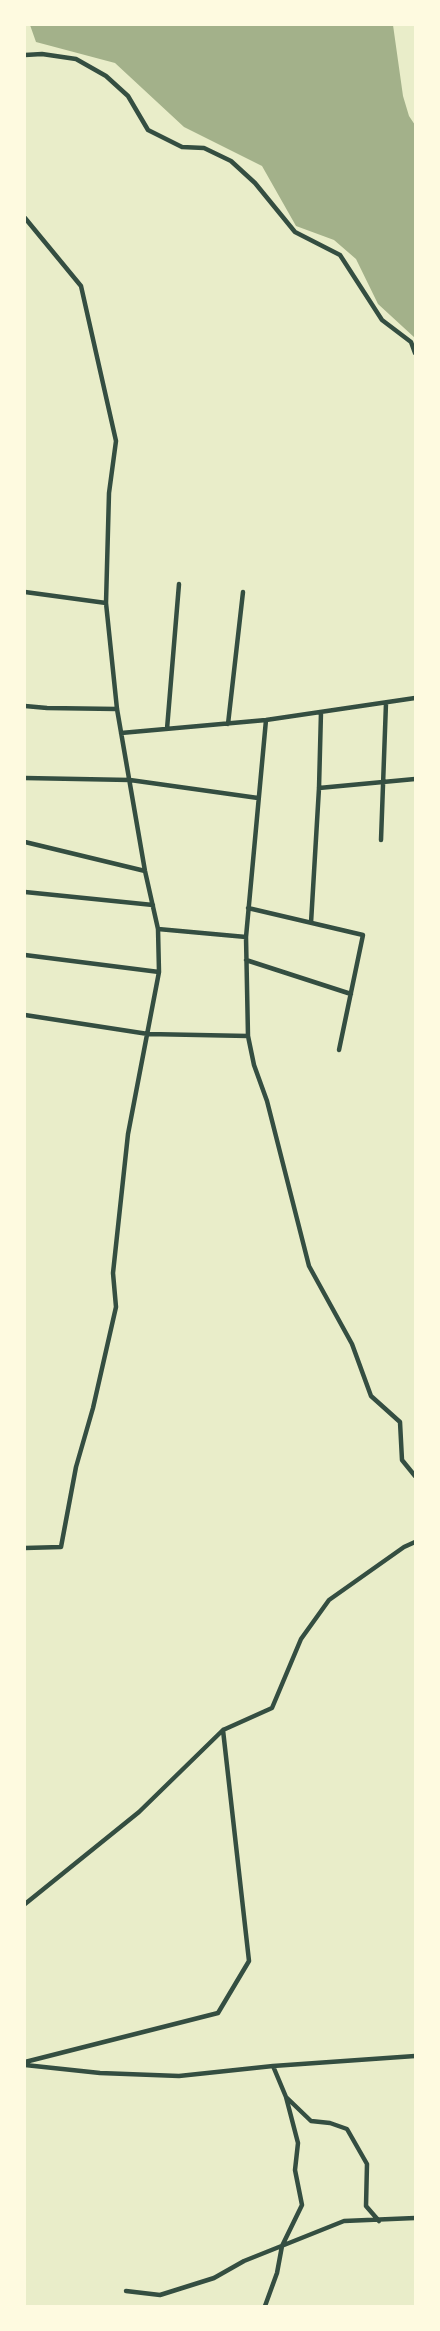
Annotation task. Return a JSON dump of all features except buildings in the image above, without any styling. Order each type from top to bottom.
[{"type":"street","points":[[25,55],[42,54],[76,59],[106,76],[128,96],[148,130],[182,147],[204,148],[232,161],[255,183],[295,232],[340,255],[382,320],[411,342],[415,353]]},
{"type":"street","points":[[25,218],[81,286],[116,441],[109,493],[106,603],[117,709],[145,871],[158,930],[159,972],[128,1134],[113,1273],[116,1307],[93,1408],[76,1467],[61,1547],[25,1548]]},
{"type":"street","points":[[167,729],[179,584]]},
{"type":"street","points":[[25,592],[106,603]]},
{"type":"street","points":[[228,724],[243,592]]},
{"type":"street","points":[[121,733],[266,720],[415,698]]},
{"type":"street","points":[[381,840],[386,703]]},
{"type":"street","points":[[25,706],[117,709]]},
{"type":"street","points":[[311,923],[319,788],[321,712]]},
{"type":"street","points":[[266,720],[246,937],[248,1036],[254,1065],[267,1101],[310,1266],[352,1344],[372,1396],[400,1422],[402,1460],[415,1476]]},
{"type":"street","points":[[25,778],[130,780],[258,798]]},
{"type":"street","points":[[319,788],[415,778]]},
{"type":"street","points":[[25,842],[145,871]]},
{"type":"street","points":[[25,892],[153,904]]},
{"type":"street","points":[[248,908],[363,935],[339,1050]]},
{"type":"street","points":[[158,930],[246,937]]},
{"type":"street","points":[[25,955],[159,972]]},
{"type":"street","points":[[246,960],[351,994]]},
{"type":"street","points":[[25,1015],[148,1034],[248,1036]]},
{"type":"street","points":[[25,1904],[139,1812],[223,1730],[272,1708],[301,1639],[329,1600],[404,1547],[415,1542]]},
{"type":"street","points":[[25,2064],[218,2013],[249,1961],[223,1730]]},
{"type":"street","points":[[25,2064],[100,2073],[179,2076],[273,2066],[415,2056]]},
{"type":"street","points":[[265,2306],[277,2273],[282,2246],[302,2204],[295,2170],[298,2143],[286,2097],[273,2066]]},
{"type":"street","points":[[286,2097],[311,2121],[347,2129],[367,2164],[366,2206],[379,2221]]},
{"type":"street","points":[[126,2291],[160,2295],[214,2278],[244,2261],[344,2221],[415,2218]]},
{"type":"shaded area","points":[[30,25],[393,25],[403,96],[409,116],[415,125],[415,338],[378,304],[356,259],[334,240],[296,226],[262,166],[184,127],[115,63],[36,42]]}]
